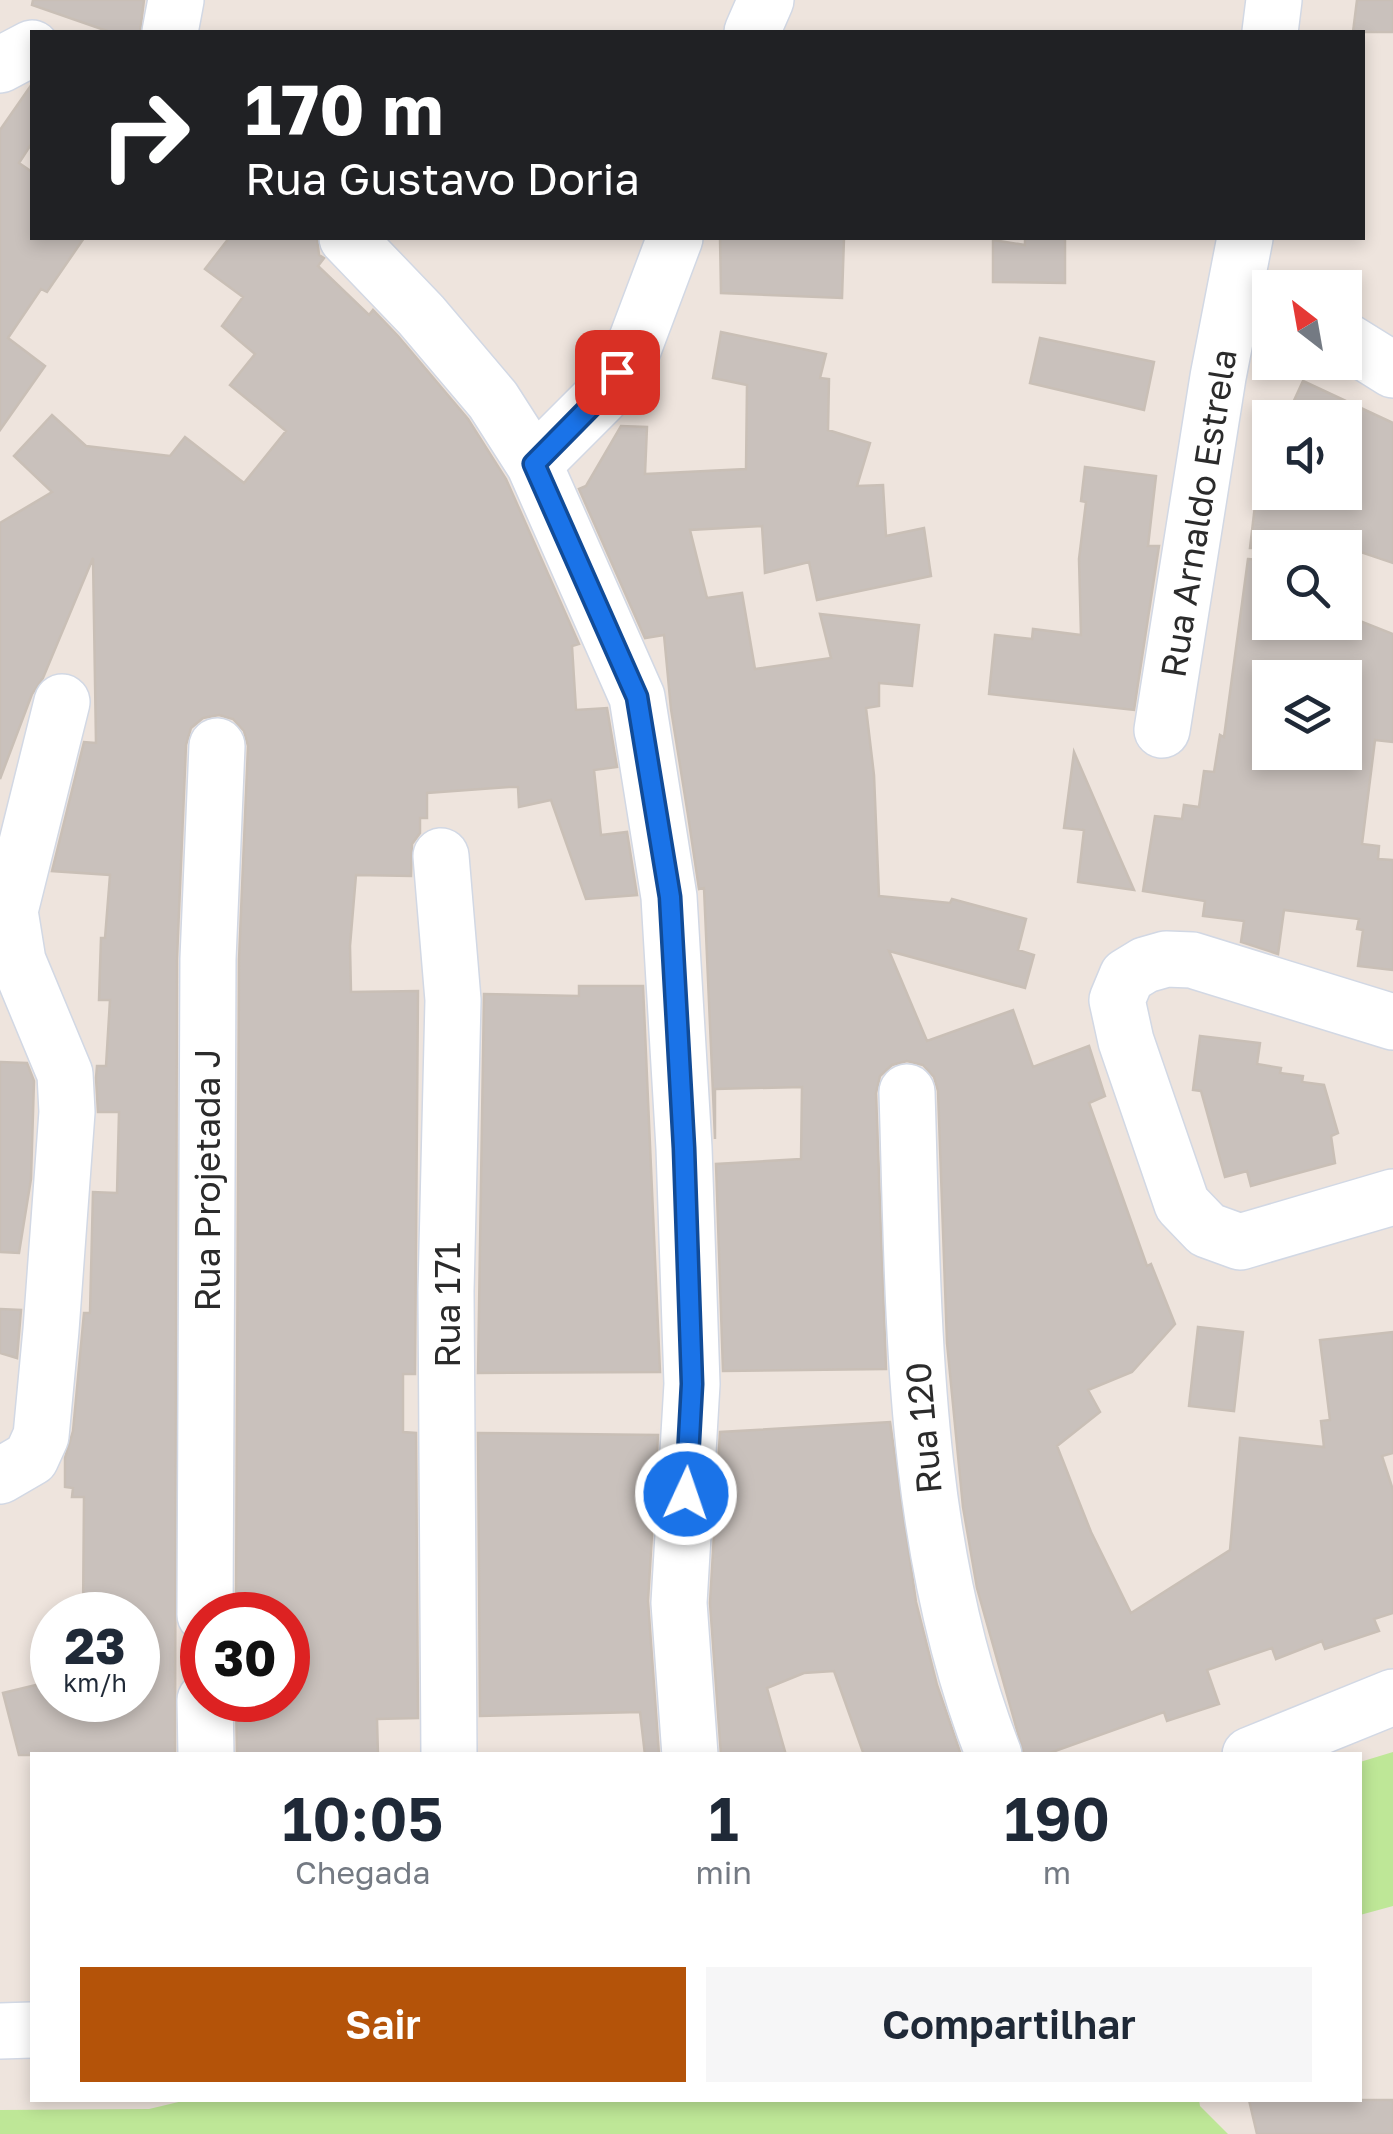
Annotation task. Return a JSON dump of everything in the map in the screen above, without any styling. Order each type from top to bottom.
[{"type":"street","points":[[170,30],[176,0]]},
{"type":"street","points":[[753,30],[766,0]]},
{"type":"street","points":[[1270,30],[1274,0]]},
{"type":"street","points":[[0,37],[30,46]]},
{"type":"street","points":[[0,65],[30,48]]},
{"type":"street","points":[[349,240],[421,314],[493,400],[534,464],[637,697],[670,897],[684,1148],[692,1384],[679,1603],[690,1752]]},
{"type":"street","points":[[534,464],[600,397],[634,348],[673,240]]},
{"type":"street","name":"Rua Arnaldo Estrela","points":[[1162,730],[1218,378],[1252,267]]},
{"type":"street","points":[[1362,351],[1393,370]]},
{"type":"street","points":[[0,1476],[31,1458],[41,1436],[52,1330],[67,1112],[64,1074],[18,961],[10,911],[62,702]]},
{"type":"street","name":"Rua Projetada J","points":[[205,1592],[208,959],[217,746]]},
{"type":"street","name":"Rua 171","points":[[441,856],[454,1000],[446,1291],[448,1752]]},
{"type":"street","points":[[1393,1022],[1192,960],[1166,959],[1145,965],[1127,976],[1117,1000],[1126,1041],[1182,1204],[1208,1230],[1240,1242],[1393,1197]]},
{"type":"street","name":"Rua 120","points":[[907,1092],[913,1315],[934,1544],[974,1706],[993,1752]]},
{"type":"street","points":[[1257,1752],[1393,1696]]},
{"type":"street","points":[[206,1722],[206,1752]]},
{"type":"street","points":[[0,2031],[30,2030]]},
{"type":"green space","points":[[1393,1752],[1393,1906],[1362,1914],[1362,1761]]},
{"type":"green space","points":[[179,2102],[1199,2102],[1228,2134],[0,2134],[0,2110],[149,2109]]},
{"type":"building","points":[[33,0],[144,0],[140,30],[104,30],[32,5]]},
{"type":"building","points":[[1357,0],[1393,0],[1393,32],[1353,30]]},
{"type":"building","points":[[30,87],[30,146],[19,163],[30,171],[30,240],[83,240],[47,292],[41,289],[8,338],[45,366],[0,430],[0,130]]},
{"type":"building","points":[[227,240],[317,240],[319,255],[324,258],[318,266],[369,315],[373,310],[468,419],[506,479],[579,644],[572,646],[576,710],[607,708],[617,767],[594,770],[601,835],[627,832],[637,895],[586,899],[551,800],[519,807],[518,787],[427,793],[427,818],[420,818],[420,833],[412,844],[411,876],[356,875],[351,992],[418,991],[415,1374],[403,1374],[403,1432],[416,1433],[418,1718],[377,1719],[378,1752],[237,1752],[236,1722],[310,1722],[310,1592],[236,1592],[239,960],[248,746],[244,731],[233,719],[219,715],[203,718],[191,728],[186,745],[177,959],[175,1752],[19,1755],[3,1693],[30,1686],[30,1722],[160,1722],[160,1592],[83,1592],[84,1497],[72,1497],[73,1488],[65,1487],[65,1458],[73,1431],[84,1313],[90,1313],[93,1192],[117,1193],[119,1112],[98,1112],[96,1078],[97,1066],[106,1066],[110,1000],[99,1000],[101,938],[105,938],[110,875],[52,871],[84,742],[96,743],[93,558],[43,678],[32,694],[0,779],[0,523],[52,492],[14,456],[52,415],[86,446],[170,456],[185,437],[244,483],[286,431],[230,385],[255,354],[222,326],[243,297],[205,269]]},
{"type":"building","points":[[720,240],[844,240],[842,298],[721,293]]},
{"type":"building","points":[[993,240],[1025,245],[1025,240],[1065,240],[1065,283],[993,282]]},
{"type":"building","points":[[721,332],[826,354],[820,378],[829,379],[828,430],[870,443],[857,486],[883,485],[886,536],[924,528],[931,576],[817,600],[809,562],[765,573],[762,526],[690,530],[707,598],[742,593],[755,669],[831,658],[820,614],[919,625],[912,686],[879,683],[879,706],[866,708],[874,775],[879,896],[950,903],[952,899],[1026,919],[1018,950],[1034,955],[1025,988],[889,951],[927,1041],[1013,1010],[1033,1067],[1089,1046],[1105,1096],[1089,1103],[1147,1266],[1151,1264],[1175,1324],[1132,1372],[1088,1390],[1100,1412],[1057,1446],[1091,1532],[1131,1613],[1230,1550],[1240,1438],[1324,1447],[1321,1421],[1330,1420],[1320,1340],[1393,1332],[1393,1453],[1382,1456],[1393,1490],[1393,1613],[1374,1619],[1379,1631],[1325,1649],[1322,1641],[1276,1659],[1272,1648],[1207,1670],[1219,1704],[1167,1721],[1164,1712],[1052,1752],[1023,1752],[977,1588],[963,1507],[947,1343],[938,1091],[934,1077],[923,1065],[907,1061],[892,1065],[880,1076],[876,1093],[886,1369],[723,1371],[716,1164],[801,1159],[802,1087],[715,1089],[715,1139],[704,888],[699,889],[671,709],[664,635],[645,638],[579,489],[586,486],[621,426],[647,427],[645,474],[746,469],[747,385],[713,378]]},
{"type":"building","points":[[1040,338],[1154,362],[1144,410],[1030,383]]},
{"type":"building","points":[[1303,381],[1344,400],[1294,400]]},
{"type":"building","points":[[1362,409],[1393,423],[1393,563],[1362,552],[1362,530],[1252,530],[1254,510],[1362,510]]},
{"type":"building","points":[[1085,467],[1156,476],[1148,546],[1159,546],[1134,710],[989,694],[995,635],[1032,639],[1033,629],[1081,635],[1079,559],[1086,502],[1081,501]]},
{"type":"building","points":[[1248,559],[1252,559],[1252,640],[1362,640],[1362,622],[1393,634],[1393,742],[1375,740],[1362,844],[1379,846],[1378,859],[1393,860],[1393,970],[1358,966],[1363,930],[1357,929],[1359,919],[1284,910],[1278,954],[1241,942],[1244,921],[1203,916],[1205,901],[1143,891],[1155,816],[1182,819],[1184,805],[1199,807],[1204,771],[1214,772],[1220,735],[1224,737]]},
{"type":"building","points":[[1074,752],[1134,890],[1078,882],[1084,830],[1064,828]]},
{"type":"building","points":[[579,986],[643,986],[660,1372],[478,1373],[484,994],[579,996]]},
{"type":"building","points":[[1200,1036],[1260,1043],[1257,1064],[1303,1076],[1302,1082],[1324,1085],[1338,1133],[1331,1136],[1335,1163],[1251,1186],[1247,1171],[1225,1177],[1201,1091],[1193,1090]]},
{"type":"building","points":[[0,1062],[27,1063],[34,1081],[31,1179],[19,1253],[0,1252]]},
{"type":"building","points":[[0,1309],[21,1310],[17,1358],[0,1353]]},
{"type":"building","points":[[1198,1327],[1243,1332],[1234,1411],[1189,1406]]},
{"type":"building","points":[[890,1422],[916,1602],[937,1685],[960,1752],[863,1752],[834,1671],[804,1673],[767,1688],[785,1752],[721,1752],[710,1603],[720,1432]]},
{"type":"building","points":[[478,1433],[658,1435],[648,1601],[659,1752],[645,1752],[640,1712],[480,1716]]},
{"type":"building","points":[[1393,2100],[1393,2134],[1257,2134],[1249,2102]]},
{"type":"route","points":[[617,372],[600,397],[534,464],[637,697],[670,897],[692,1384],[686,1494]]}]
